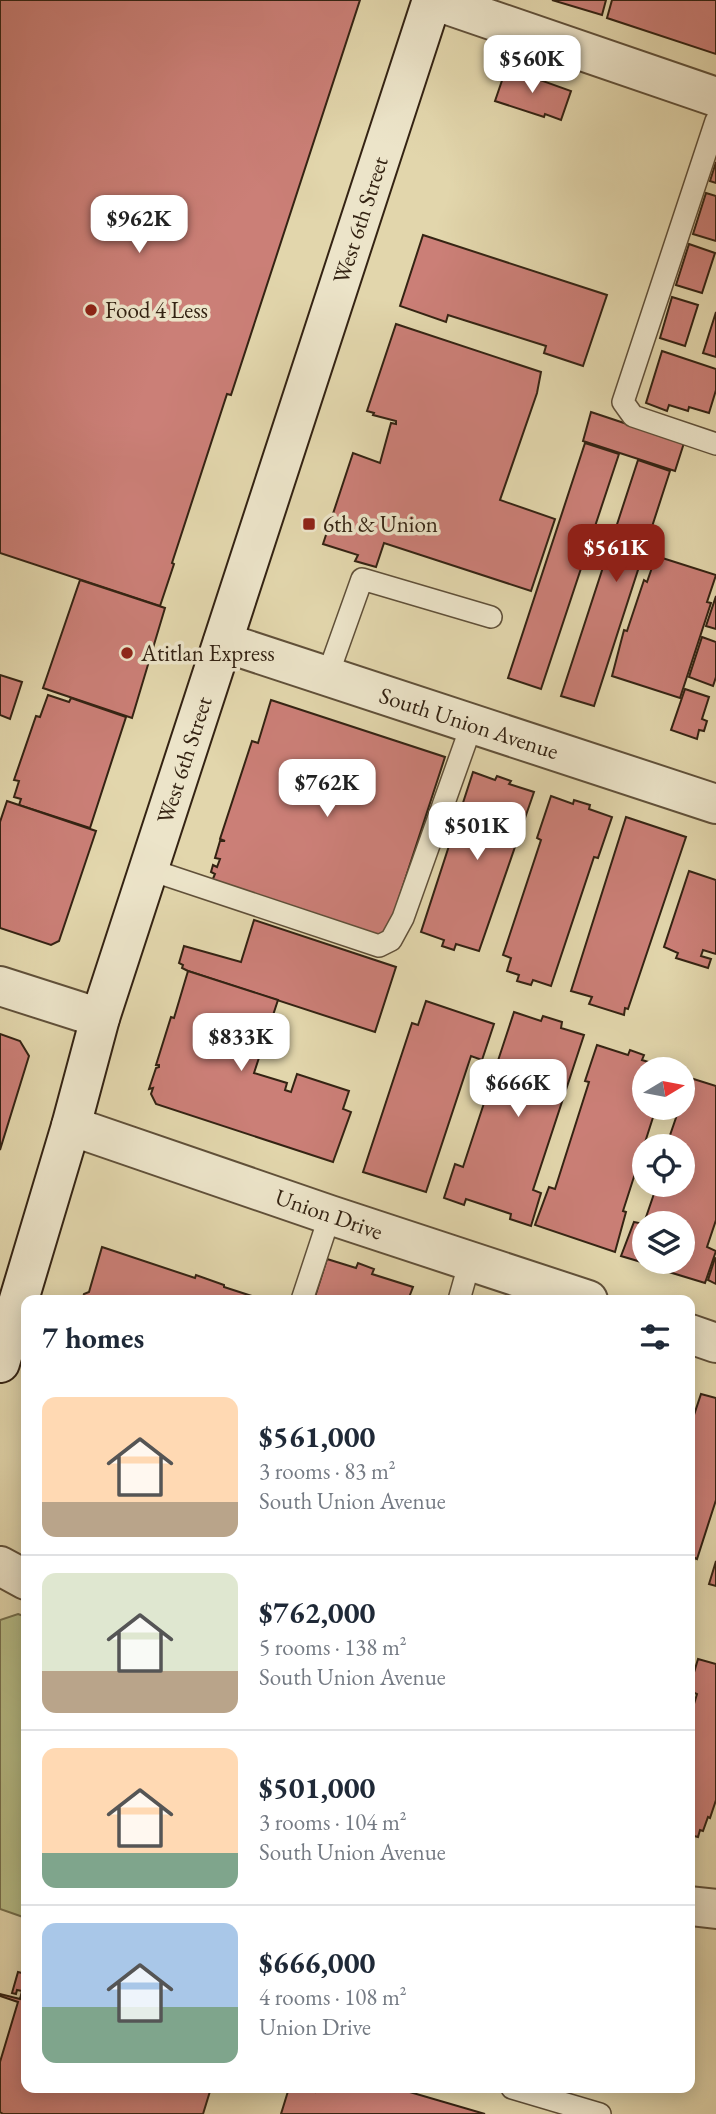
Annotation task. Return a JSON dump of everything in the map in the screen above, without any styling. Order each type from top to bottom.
[{"type":"street","points":[[433,0],[716,97]]},
{"type":"street","name":"West 6th Street","points":[[0,1363],[71,1126],[100,1018],[433,0]]},
{"type":"street","name":"South Union Avenue","points":[[223,642],[716,804]]},
{"type":"street","points":[[0,986],[100,1018]]},
{"type":"street","name":"Union Drive","points":[[71,1126],[572,1295]]},
{"type":"street","points":[[695,1336],[716,1343]]},
{"type":"street","points":[[0,1566],[21,1577]]},
{"type":"street","points":[[695,1907],[716,1909]]},
{"type":"lane","points":[[716,121],[623,402],[633,416],[716,444]]},
{"type":"lane","points":[[327,677],[362,579],[491,617]]},
{"type":"lane","points":[[148,869],[379,946],[391,940],[403,918],[472,724]]},
{"type":"lane","points":[[304,1295],[330,1215]]},
{"type":"lane","points":[[460,1295],[470,1262]]},
{"type":"lane","points":[[529,2093],[600,2114]]},
{"type":"green space","points":[[21,1615],[21,1916],[0,1909],[0,1620]]},
{"type":"building","points":[[0,0],[360,0],[231,395],[227,394],[160,606],[0,553]]},
{"type":"building","points":[[552,0],[606,0],[602,15]]},
{"type":"building","points":[[612,0],[716,0],[716,54],[607,18]]},
{"type":"building","points":[[508,63],[514,64],[512,70],[571,91],[561,120],[495,101]]},
{"type":"building","points":[[716,162],[716,183],[710,181]]},
{"type":"building","points":[[706,193],[716,196],[716,241],[693,234]]},
{"type":"building","points":[[423,235],[607,295],[583,366],[544,353],[546,346],[448,315],[446,322],[400,306]]},
{"type":"building","points":[[689,244],[715,253],[702,293],[676,285]]},
{"type":"building","points":[[672,297],[698,305],[685,346],[660,338]]},
{"type":"building","points":[[716,312],[716,357],[703,353]]},
{"type":"building","points":[[396,324],[541,372],[537,393],[500,500],[555,519],[531,591],[384,543],[376,567],[355,561],[358,555],[323,544],[353,453],[380,463],[391,423],[396,424],[396,421],[367,411]]},
{"type":"building","points":[[662,351],[716,369],[716,390],[709,413],[689,407],[688,411],[669,405],[667,411],[646,403]]},
{"type":"building","points":[[591,412],[684,443],[675,471],[583,441]]},
{"type":"building","points":[[585,443],[619,454],[541,689],[508,678]]},
{"type":"building","points":[[638,460],[670,471],[594,706],[561,696]]},
{"type":"building","points":[[656,556],[716,575],[707,602],[711,603],[680,698],[612,676],[624,630],[627,631],[644,580],[647,582]]},
{"type":"building","points":[[80,580],[165,608],[132,718],[43,688]]},
{"type":"building","points":[[716,596],[716,629],[706,626]]},
{"type":"building","points":[[702,637],[716,642],[716,677],[713,686],[689,677]]},
{"type":"building","points":[[0,675],[22,682],[10,719],[0,715]]},
{"type":"building","points":[[685,689],[709,697],[702,719],[707,721],[704,731],[699,730],[697,739],[671,730]]},
{"type":"building","points":[[48,695],[69,702],[71,698],[126,717],[90,828],[19,805],[21,799],[14,797],[19,781],[14,780],[36,716],[40,717]]},
{"type":"building","points":[[271,700],[445,757],[386,938],[212,881],[215,874],[211,872],[213,865],[217,867],[220,859],[215,858],[220,841],[225,841],[220,839],[252,741],[258,743]]},
{"type":"building","points":[[473,772],[495,780],[497,776],[511,781],[509,784],[534,792],[479,951],[456,944],[454,950],[442,946],[444,940],[421,932]]},
{"type":"building","points":[[551,796],[573,804],[574,800],[590,805],[589,809],[612,817],[598,858],[594,857],[551,986],[533,980],[531,985],[517,981],[519,975],[507,971],[511,958],[503,955],[541,840],[537,838]]},
{"type":"building","points":[[7,801],[96,831],[59,941],[51,945],[0,928],[0,822]]},
{"type":"building","points":[[626,817],[686,837],[624,1015],[589,1004],[592,997],[571,991]]},
{"type":"building","points":[[689,871],[716,880],[716,954],[703,950],[701,956],[711,959],[708,968],[676,958],[678,953],[664,947]]},
{"type":"building","points":[[254,920],[396,967],[375,1032],[182,968],[183,965],[179,963],[184,946],[241,962]]},
{"type":"building","points":[[188,971],[278,1000],[254,1073],[287,1083],[285,1090],[291,1092],[297,1074],[349,1091],[343,1109],[351,1112],[333,1162],[156,1104],[151,1094],[153,1088],[149,1089],[156,1068],[159,1067],[156,1065]]},
{"type":"building","points":[[426,1001],[494,1024],[482,1060],[471,1056],[426,1192],[363,1172],[412,1023],[418,1025]]},
{"type":"building","points":[[514,1012],[541,1021],[543,1016],[562,1022],[561,1028],[584,1035],[533,1190],[541,1193],[531,1226],[510,1219],[511,1214],[466,1199],[464,1205],[444,1198],[455,1164],[463,1167]]},
{"type":"building","points":[[0,1034],[20,1041],[29,1056],[0,1150]]},
{"type":"building","points":[[597,1045],[628,1055],[630,1050],[644,1055],[632,1057],[632,1120],[652,1120],[648,1134],[632,1134],[632,1183],[615,1252],[535,1225],[549,1187],[555,1189],[589,1082],[585,1081]]},
{"type":"building","points":[[695,1079],[716,1086],[716,1220],[707,1247],[716,1251],[705,1283],[676,1274],[695,1274],[695,1211],[648,1211],[653,1197],[695,1197],[695,1134],[670,1134],[675,1120],[695,1120]]},
{"type":"building","points":[[632,1227],[632,1259],[621,1256]]},
{"type":"building","points":[[102,1247],[195,1278],[196,1275],[249,1295],[84,1295],[89,1292]]},
{"type":"building","points":[[327,1259],[356,1268],[358,1263],[374,1269],[372,1274],[413,1287],[410,1295],[316,1295]]},
{"type":"building","points":[[716,1259],[716,1284],[708,1280]]},
{"type":"building","points":[[701,1394],[716,1398],[716,1500],[697,1559],[695,1558],[695,1412]]},
{"type":"building","points":[[716,1561],[716,1586],[709,1584]]},
{"type":"building","points":[[698,1659],[716,1664],[716,1800],[710,1818],[708,1817],[698,1837],[695,1836],[695,1669]]},
{"type":"building","points":[[18,1972],[21,1973],[21,1991],[12,1993]]},
{"type":"building","points":[[0,1994],[20,1999],[21,1995],[21,2093],[209,2093],[203,2114],[3,2114],[0,2112],[0,2062],[18,2002]]},
{"type":"building","points":[[287,2093],[413,2093],[485,2114],[281,2114]]},
{"type":"place","name":"Food 4 Less","points":[[91,310]]},
{"type":"place","name":"6th & Union","points":[[309,524]]},
{"type":"place","name":"Atitlan Express","points":[[127,653]]}]
